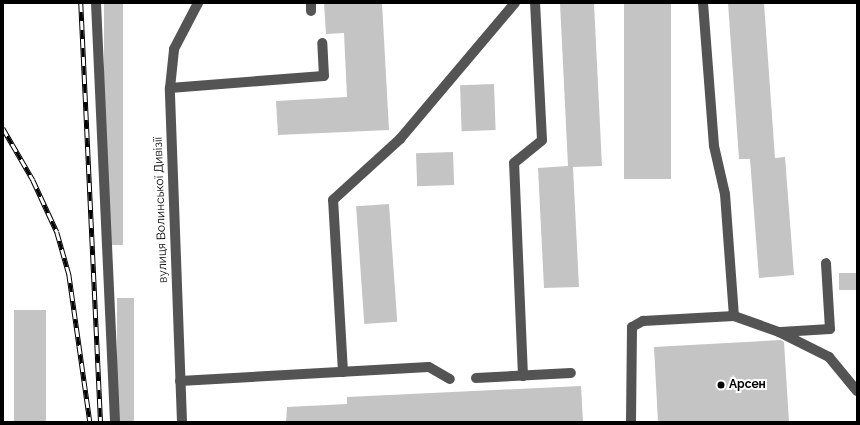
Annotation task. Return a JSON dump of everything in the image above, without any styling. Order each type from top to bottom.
[{"type":"street","points":[[96,3],[115,422]]},
{"type":"street","name":"вулиця Волинської Дивізії","points":[[182,422],[170,88],[174,49],[198,3]]},
{"type":"street","points":[[343,372],[333,200],[400,138],[515,3]]},
{"type":"street","points":[[523,376],[514,163],[542,140],[535,3]]},
{"type":"street","points":[[703,3],[714,146],[725,194],[734,316]]},
{"type":"street","points":[[170,88],[324,76],[322,43]]},
{"type":"street","points":[[779,332],[830,329],[826,263]]},
{"type":"street","points":[[631,422],[632,327],[643,321],[734,316],[779,332],[829,357],[857,391]]},
{"type":"street","points":[[180,382],[429,367],[450,379]]},
{"type":"street","points":[[476,378],[571,373]]},
{"type":"building","points":[[104,3],[123,3],[123,245],[104,245]]},
{"type":"building","points":[[324,3],[382,3],[389,130],[278,135],[276,101],[347,97],[344,33],[326,34]]},
{"type":"building","points":[[560,3],[594,3],[602,166],[573,167],[579,287],[544,288],[538,168],[568,166]]},
{"type":"building","points":[[624,3],[671,3],[671,179],[624,179]]},
{"type":"building","points":[[728,3],[764,3],[775,158],[785,157],[794,275],[759,278],[750,159],[739,159]]},
{"type":"building","points":[[494,84],[496,130],[462,131],[460,85]]},
{"type":"building","points":[[453,152],[454,185],[417,186],[416,153]]},
{"type":"building","points":[[389,204],[397,322],[364,324],[356,206]]},
{"type":"building","points":[[839,273],[857,273],[857,290],[839,290]]},
{"type":"building","points":[[117,298],[134,298],[134,422],[117,422]]},
{"type":"building","points":[[14,310],[46,310],[46,422],[14,422]]},
{"type":"building","name":"Арсен","points":[[781,340],[784,342],[789,422],[658,422],[654,347]]},
{"type":"building","points":[[581,386],[583,422],[286,422],[287,407],[347,404],[347,397]]},
{"type":"railway","points":[[81,3],[101,422]]},
{"type":"railway","points":[[3,128],[33,180],[57,232],[69,274],[90,422]]},
{"type":"place","name":"Арсен","points":[[721,385]]}]
